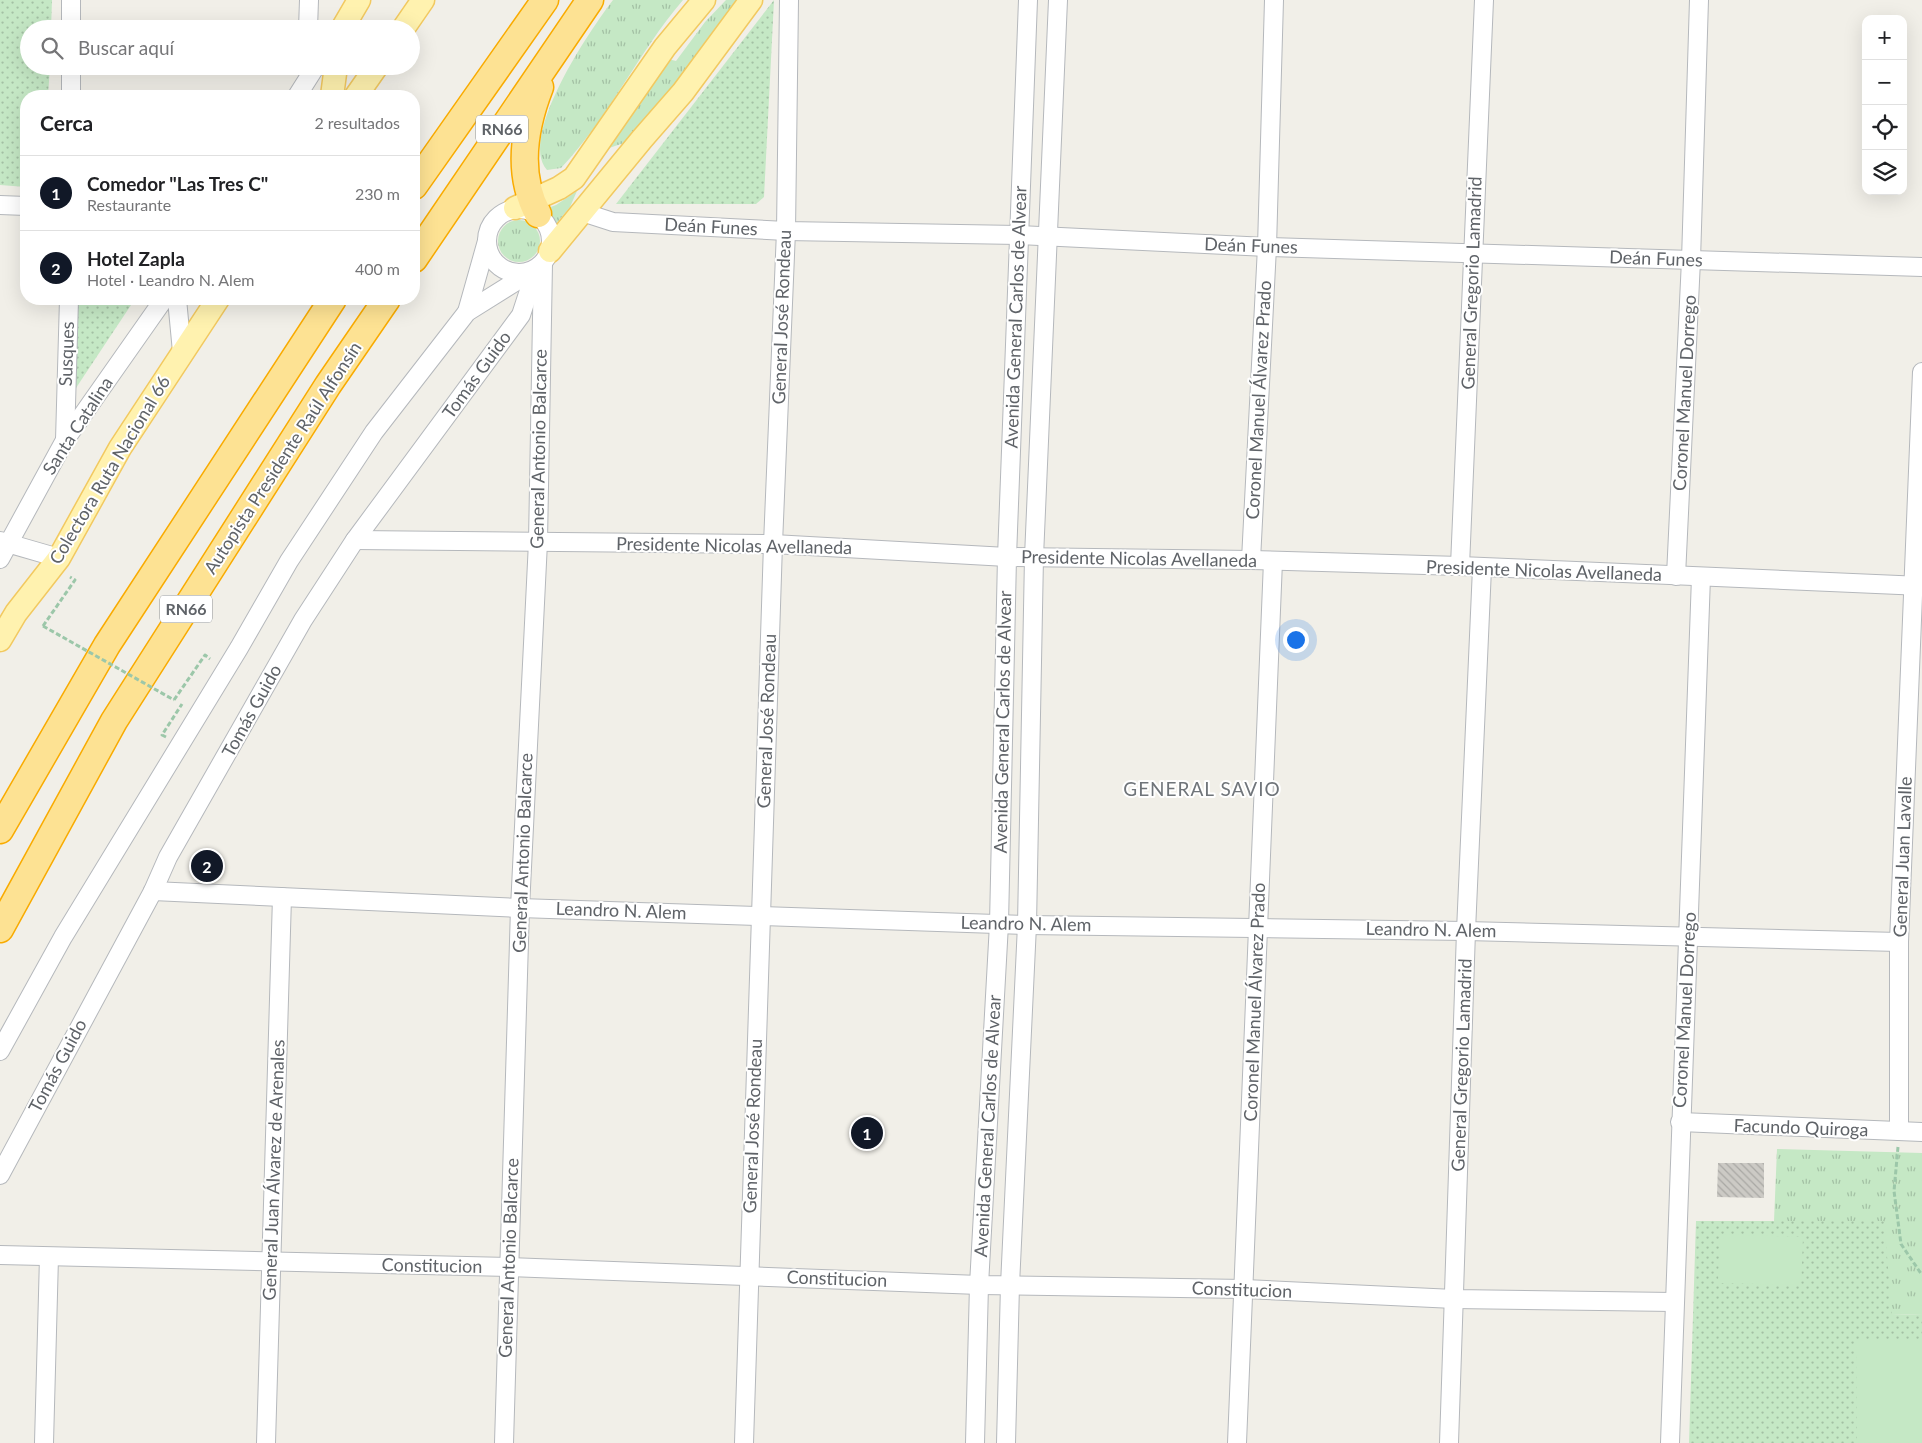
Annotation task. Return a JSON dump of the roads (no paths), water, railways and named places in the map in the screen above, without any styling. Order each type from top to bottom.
[{"type":"highway","name":"RN66","points":[[420,177],[545,0]]},
{"type":"highway","name":"RN66","points":[[420,250],[590,0]]},
{"type":"highway","points":[[528,208],[524,163],[526,135],[534,103],[552,55]]},
{"type":"highway","name":"RN66","points":[[0,830],[107,645],[330,305]]},
{"type":"highway","name":"Autopista Presidente Raúl Alfonsín","points":[[0,929],[114,721],[328,385],[382,305]]},
{"type":"main road","points":[[347,20],[359,0]]},
{"type":"main road","points":[[409,20],[423,0]]},
{"type":"main road","points":[[528,208],[574,178],[665,46],[704,0]]},
{"type":"main road","points":[[540,264],[642,138],[683,92],[751,0]]},
{"type":"main road","points":[[333,90],[335,75]]},
{"type":"main road","points":[[360,90],[371,75]]},
{"type":"main road","points":[[524,163],[534,179],[542,184],[559,188]]},
{"type":"main road","name":"Colectora Ruta Nacional 66","points":[[0,640],[16,612],[63,567],[120,448],[214,305]]},
{"type":"street","points":[[71,0],[71,20]]},
{"type":"street","points":[[308,0],[308,20]]},
{"type":"street","name":"General José Rondeau","points":[[744,1443],[760,916],[786,231],[789,0]]},
{"type":"street","name":"Avenida General Carlos de Alvear","points":[[975,1443],[979,1285],[999,924],[1007,557],[1028,0]]},
{"type":"street","name":"Avenida General Carlos de Alvear","points":[[1006,1443],[1010,1285],[1027,925],[1034,557],[1058,0]]},
{"type":"street","name":"Coronel Manuel Álvarez Prado","points":[[1251,560],[1268,247],[1274,0]]},
{"type":"street","name":"General Gregorio Lamadrid","points":[[1460,566],[1484,0]]},
{"type":"street","name":"Coronel Manuel Dorrego","points":[[1676,576],[1691,260],[1698,0]]},
{"type":"street","points":[[71,75],[71,90]]},
{"type":"street","points":[[300,90],[308,75]]},
{"type":"street","points":[[0,205],[20,206]]},
{"type":"street","points":[[0,1051],[63,936],[239,648],[289,561],[374,432],[467,312],[540,264],[550,230],[528,208],[506,211],[492,223],[467,312]]},
{"type":"street","name":"Deán Funes","points":[[582,212],[613,222],[786,231],[1019,235],[1268,247],[1922,267]]},
{"type":"street","points":[[487,240],[489,253],[500,267],[512,273],[540,264]]},
{"type":"street","name":"Tomás Guido","points":[[0,1176],[153,891],[168,857],[302,620],[355,540],[520,315],[540,264]]},
{"type":"street","name":"General Antonio Balcarce","points":[[504,1443],[520,908],[538,542],[540,264]]},
{"type":"street","name":"Susques","points":[[65,440],[69,305]]},
{"type":"street","name":"Santa Catalina","points":[[0,559],[4,542],[65,440],[160,305]]},
{"type":"street","points":[[178,305],[182,352]]},
{"type":"street","name":"General Juan Lavalle","points":[[1899,1132],[1899,942],[1916,692],[1922,372]]},
{"type":"street","name":"Presidente Nicolas Avellaneda","points":[[355,540],[773,544],[1007,557],[1251,560],[1460,566],[1917,586]]},
{"type":"street","points":[[4,542],[63,567]]},
{"type":"street","name":"Coronel Manuel Álvarez Prado","points":[[1236,1443],[1274,561]]},
{"type":"street","name":"General Gregorio Lamadrid","points":[[1449,1443],[1466,931],[1482,568]]},
{"type":"street","name":"Coronel Manuel Dorrego","points":[[1670,1443],[1701,577]]},
{"type":"street","name":"Leandro N. Alem","points":[[153,891],[520,908],[1027,925],[1466,931],[1899,942]]},
{"type":"street","name":"General Juan Álvarez de Arenales","points":[[266,1443],[282,897]]},
{"type":"street","name":"Facundo Quiroga","points":[[1680,1122],[1922,1132]]},
{"type":"street","name":"Constitucion","points":[[0,1255],[272,1263],[509,1267],[979,1285],[1244,1289],[1454,1299],[1674,1302]]},
{"type":"street","points":[[44,1443],[50,1257]]},
{"type":"place","name":"Hotel Zapla","points":[[207,866]]},
{"type":"place","name":"Comedor \"Las Tres C\"","points":[[867,1133]]},
{"type":"district","name":"GENERAL SAVIO","points":[[1202,789]]}]
